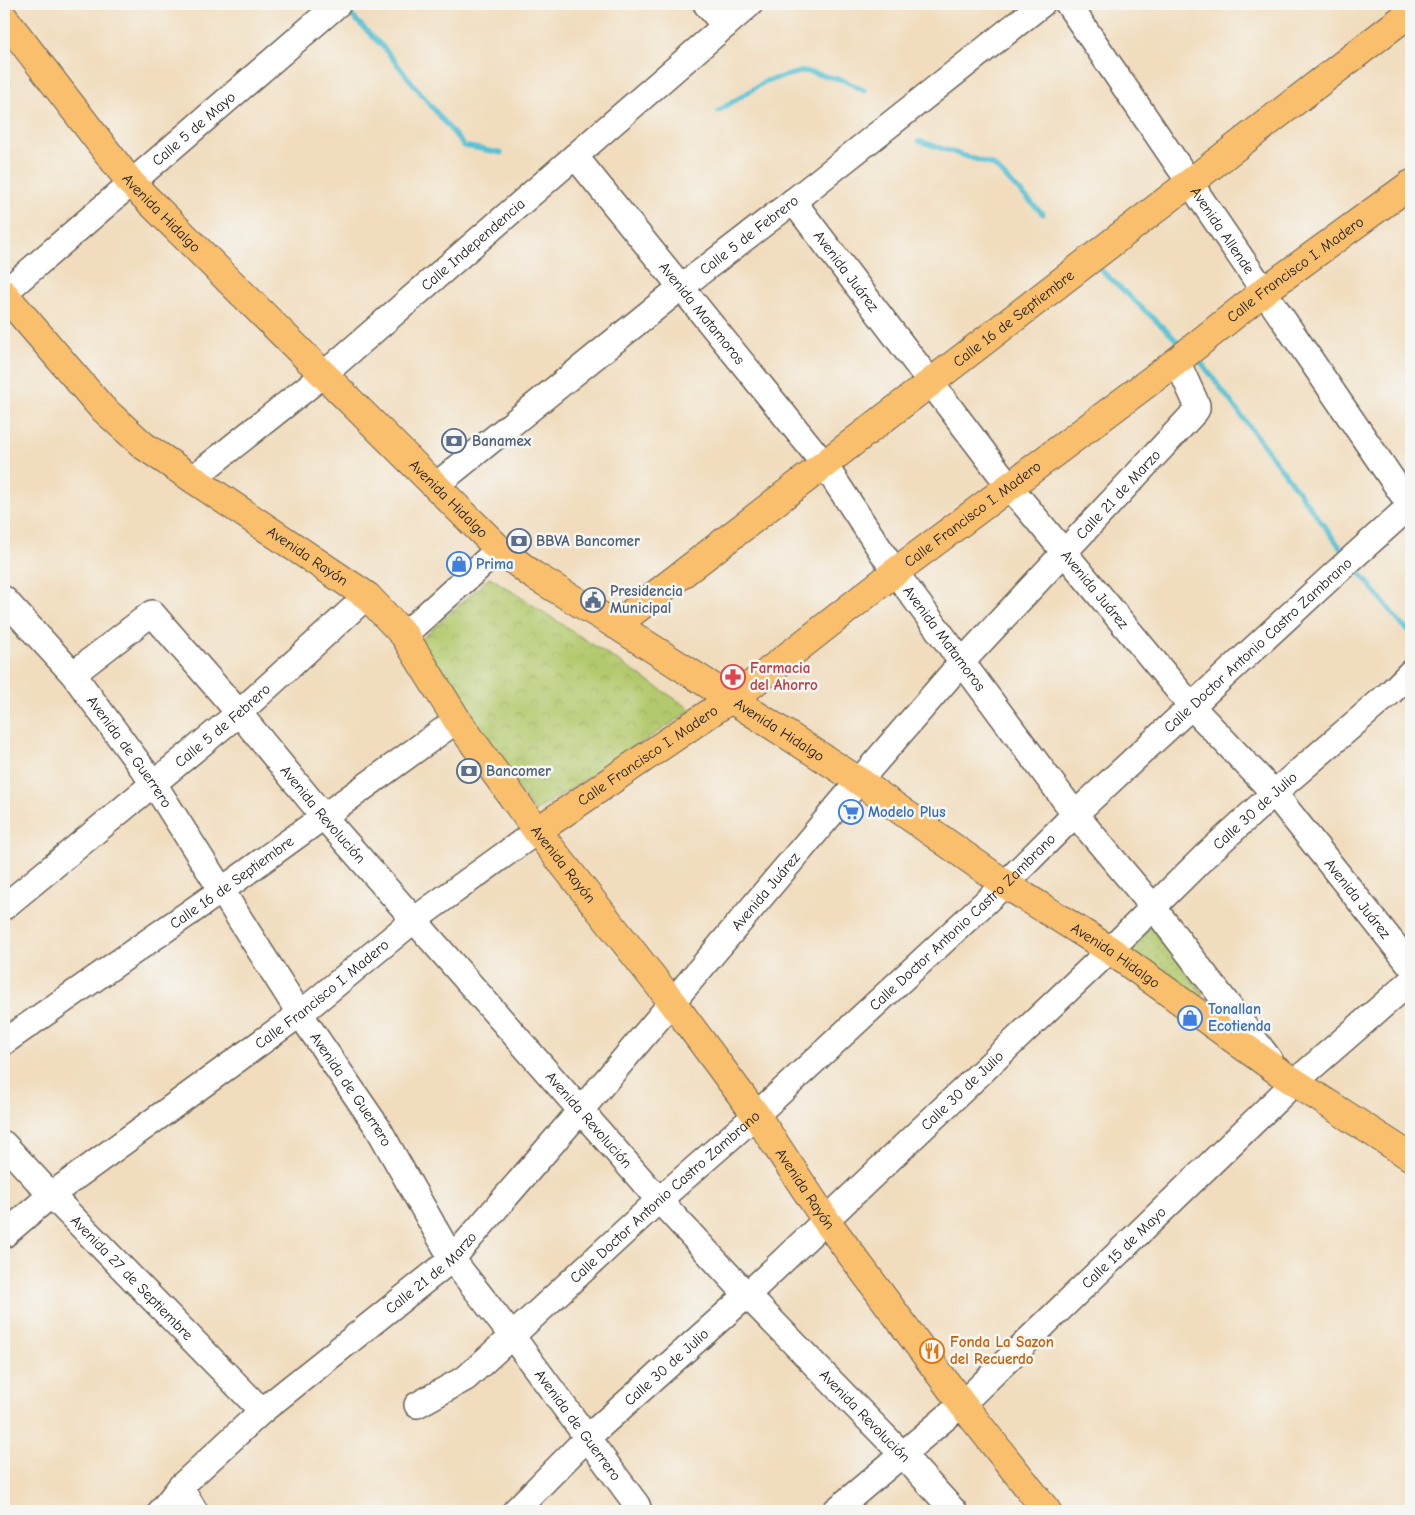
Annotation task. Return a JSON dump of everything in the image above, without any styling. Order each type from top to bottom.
[{"type":"main road","name":"Calle 16 de Septiembre","points":[[616,625],[1411,12]]},
{"type":"main road","name":"Avenida Hidalgo","points":[[4,18],[131,182],[499,549],[533,575],[616,625],[859,781],[1005,884],[1110,950],[1287,1077],[1411,1157]]},
{"type":"main road","name":"Calle Francisco I. Madero","points":[[537,831],[731,699],[895,572],[1181,358],[1264,291],[1411,184]]},
{"type":"main road","name":"Avenida Rayón","points":[[4,294],[101,407],[144,446],[367,596],[404,634],[457,720],[537,831],[673,1003],[756,1115],[826,1219],[962,1404],[1047,1511]]},
{"type":"street","points":[[706,4],[725,26]]},
{"type":"street","name":"Calle Independencia","points":[[192,479],[323,375],[750,4]]},
{"type":"street","name":"Calle 5 de Febrero","points":[[435,486],[680,288],[1042,4]]},
{"type":"street","name":"Avenida Allende","points":[[1068,4],[1411,506]]},
{"type":"street","name":"Calle 5 de Mayo","points":[[4,294],[336,5]]},
{"type":"street","name":"Avenida Matamoros","points":[[575,156],[824,464],[895,572],[1075,814],[1154,908],[1287,1077]]},
{"type":"street","name":"Avenida Juárez","points":[[793,201],[1010,487],[1063,553],[1192,707],[1274,793],[1411,966]]},
{"type":"street","name":"Calle 21 de Marzo","points":[[859,781],[962,662],[1197,409],[1181,358]]},
{"type":"street","name":"Calle Doctor Antonio Castro Zambrano","points":[[417,1405],[466,1378],[658,1200],[756,1115],[1005,884],[1075,814],[1330,578],[1411,506]]},
{"type":"street","points":[[404,634],[499,549]]},
{"type":"street","name":"Calle 5 de Febrero","points":[[4,907],[239,713],[367,596]]},
{"type":"street","name":"Avenida de Guerrero","points":[[4,599],[73,674],[154,784],[300,1014],[378,1128],[452,1259],[512,1336],[637,1505],[639,1511]]},
{"type":"street","name":"Avenida Revolución","points":[[73,674],[152,613],[239,713],[324,817],[658,1200],[747,1295],[902,1454],[954,1511]]},
{"type":"street","name":"Calle 30 de Julio","points":[[515,1511],[587,1438],[747,1295],[1154,908],[1206,855],[1274,793],[1391,692],[1411,672]]},
{"type":"street","name":"Calle 16 de Septiembre","points":[[4,1042],[222,890],[457,720]]},
{"type":"street","name":"Avenida Juárez","points":[[673,1003],[859,781]]},
{"type":"street","name":"Calle Francisco I. Madero","points":[[4,1235],[51,1195],[300,1014],[414,920],[537,831]]},
{"type":"street","name":"Calle 15 de Mayo","points":[[835,1511],[962,1404],[1287,1077],[1411,981]]},
{"type":"street","name":"Calle 21 de Marzo","points":[[160,1511],[180,1487],[262,1411],[452,1259],[673,1003]]},
{"type":"street","name":"Avenida 27 de Septiembre","points":[[4,1144],[51,1195],[262,1411]]},
{"type":"street","points":[[180,1487],[195,1511]]},
{"type":"green space","points":[[490,577],[692,710],[535,812],[417,643]]},
{"type":"green space","points":[[1151,925],[1203,993],[1198,1001],[1123,954]]},
{"type":"waterway","points":[[344,8],[383,47],[464,146],[501,153]]},
{"type":"waterway","points":[[718,111],[766,81],[804,71],[843,80],[865,91]]},
{"type":"waterway","points":[[919,141],[993,165],[1043,214]]},
{"type":"waterway","points":[[1099,268],[1183,346]]},
{"type":"waterway","points":[[1195,357],[1204,366],[1346,555]]},
{"type":"waterway","points":[[1354,565],[1400,623],[1411,632]]},
{"type":"place","name":"Banamex","points":[[454,441]]},
{"type":"place","name":"BBVA Bancomer","points":[[519,541]]},
{"type":"place","name":"Prima","points":[[459,564]]},
{"type":"place","name":"Presidencia Municipal","points":[[593,600]]},
{"type":"place","name":"Farmacia del Ahorro","points":[[733,677]]},
{"type":"place","name":"Bancomer","points":[[469,771]]},
{"type":"place","name":"Modelo Plus","points":[[851,812]]},
{"type":"place","name":"Tonallan Ecotienda","points":[[1190,1018]]},
{"type":"place","name":"Fonda La Sazon del Recuerdo","points":[[932,1351]]}]
